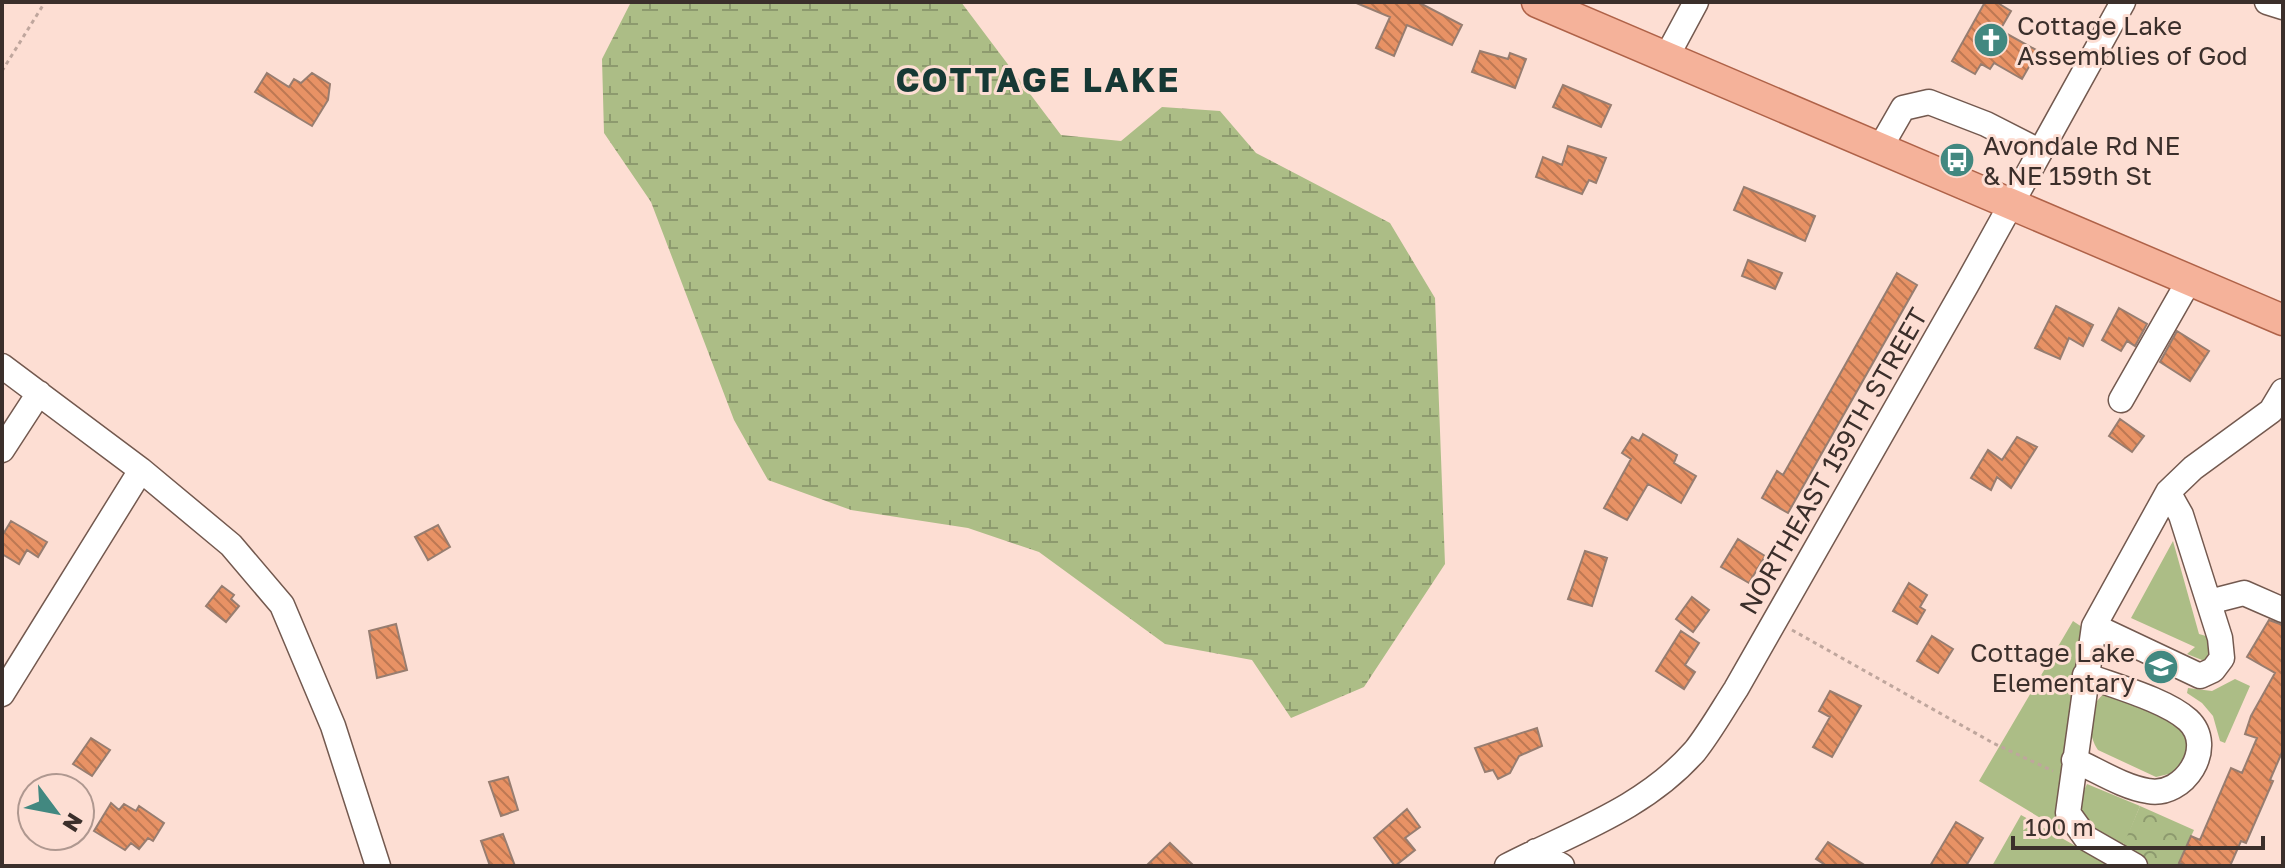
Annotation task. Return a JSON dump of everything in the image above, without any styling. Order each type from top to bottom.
[{"type":"main road","points":[[1537,2],[2283,320]]},
{"type":"street","points":[[1667,56],[1696,2]]},
{"type":"street","name":"NORTHEAST 159TH STREET","points":[[1507,866],[1604,821],[1651,792],[1695,750],[1736,689],[2123,2]]},
{"type":"street","points":[[2267,2],[2283,7]]},
{"type":"street","points":[[1880,148],[1903,108],[1929,102],[1986,124],[2039,151]]},
{"type":"street","points":[[2121,400],[2190,279]]},
{"type":"street","points":[[2,366],[141,470],[231,545],[282,605],[333,726],[378,866]]},
{"type":"street","points":[[2135,866],[2086,838],[2068,813],[2094,626],[2168,492],[2193,468],[2271,411],[2283,391]]},
{"type":"street","points":[[2,450],[39,393]]},
{"type":"street","points":[[2,694],[141,470]]},
{"type":"street","points":[[2094,626],[2200,676],[2213,670],[2222,658],[2209,602],[2181,515],[2168,492]]},
{"type":"street","points":[[2209,602],[2244,593],[2283,610]]},
{"type":"street","points":[[2072,769],[2151,792],[2169,788],[2188,776],[2198,757],[2198,738],[2190,721],[2174,711],[2085,675]]},
{"type":"street","points":[[1536,851],[1562,866]]},
{"type":"path","points":[[2,71],[45,2]]},
{"type":"path","points":[[1772,622],[1993,743],[2072,769]]},
{"type":"green space","points":[[631,2],[961,2],[1061,135],[1121,141],[1162,107],[1220,111],[1256,153],[1390,223],[1435,298],[1445,564],[1364,687],[1291,718],[1252,660],[1165,644],[1039,552],[968,528],[851,510],[768,480],[734,420],[651,202],[604,133],[602,59]]},
{"type":"green space","points":[[2173,541],[2199,634],[2213,638],[2216,643],[2207,662],[2187,654],[2195,647],[2131,618]]},
{"type":"green space","points":[[2073,621],[2082,627],[2077,840],[1979,781]]},
{"type":"green space","points":[[2235,679],[2250,686],[2225,743],[2220,741],[2213,716],[2202,703],[2187,693],[2188,688],[2212,691]]},
{"type":"green space","points":[[2104,694],[2112,694],[2171,718],[2186,730],[2189,756],[2177,772],[2156,777],[2098,750],[2090,721],[2094,706]]},
{"type":"green space","points":[[2087,784],[2140,806],[2125,843],[2120,845],[2084,824],[2078,803]]},
{"type":"green space","points":[[2140,806],[2194,830],[2179,862],[2186,866],[2152,866],[2122,848]]},
{"type":"green space","points":[[2021,815],[2111,866],[1992,866]]},
{"type":"building","points":[[1354,2],[1418,2],[1462,25],[1452,45],[1407,25],[1394,56],[1376,48],[1390,17]]},
{"type":"building","name":"Cottage Lake Assemblies of God","points":[[1985,2],[1996,2],[2011,11],[2000,30],[2038,51],[2022,79],[1994,63],[1990,69],[1981,64],[1975,74],[1952,61]]},
{"type":"building","points":[[1480,51],[1508,59],[1510,53],[1526,59],[1515,88],[1472,72]]},
{"type":"building","points":[[267,73],[289,87],[294,79],[301,83],[312,73],[330,84],[328,100],[312,126],[255,92]]},
{"type":"building","points":[[1563,85],[1611,105],[1601,127],[1553,107]]},
{"type":"building","points":[[1568,146],[1606,158],[1596,183],[1589,180],[1582,194],[1536,177],[1543,157],[1562,165]]},
{"type":"building","points":[[1744,187],[1815,216],[1805,241],[1734,210]]},
{"type":"building","points":[[1748,260],[1782,273],[1775,289],[1742,276]]},
{"type":"building","points":[[1897,273],[1917,285],[1788,513],[1762,498],[1777,471],[1783,475]]},
{"type":"building","points":[[2056,306],[2093,325],[2083,346],[2069,338],[2060,359],[2035,348]]},
{"type":"building","points":[[2119,308],[2147,324],[2135,346],[2127,341],[2121,351],[2102,340]]},
{"type":"building","points":[[2177,331],[2209,351],[2190,381],[2160,362]]},
{"type":"building","points":[[2120,419],[2144,436],[2132,452],[2109,436]]},
{"type":"building","points":[[1643,434],[1677,455],[1674,463],[1696,476],[1681,503],[1648,484],[1627,520],[1604,508],[1631,459],[1622,453],[1632,437],[1639,441]]},
{"type":"building","points":[[2017,437],[2037,447],[2011,488],[1997,477],[1991,490],[1971,478],[1988,450],[2002,460]]},
{"type":"building","points":[[11,521],[47,542],[38,557],[27,550],[19,564],[2,554],[2,536]]},
{"type":"building","points":[[438,525],[450,547],[428,560],[415,537]]},
{"type":"building","points":[[1738,539],[1765,556],[1749,583],[1721,567]]},
{"type":"building","points":[[1585,551],[1607,558],[1592,606],[1568,599]]},
{"type":"building","points":[[1909,583],[1927,595],[1920,607],[1925,610],[1917,624],[1893,611]]},
{"type":"building","points":[[222,586],[234,595],[231,599],[239,606],[226,622],[206,606]]},
{"type":"building","points":[[1692,597],[1709,610],[1693,632],[1676,619]]},
{"type":"building","points":[[2269,620],[2283,625],[2283,750],[2270,780],[2273,781],[2246,843],[2241,841],[2230,866],[2186,866],[2179,863],[2191,836],[2200,840],[2231,768],[2242,773],[2257,738],[2245,734],[2251,716],[2275,673],[2247,657]]},
{"type":"building","points":[[396,624],[407,670],[377,678],[369,631]]},
{"type":"building","points":[[1681,631],[1699,643],[1685,665],[1695,672],[1684,689],[1656,671]]},
{"type":"building","points":[[1932,636],[1953,649],[1938,673],[1917,661]]},
{"type":"building","points":[[1830,691],[1861,706],[1832,757],[1813,747],[1830,717],[1819,711]]},
{"type":"building","points":[[1537,728],[1542,746],[1519,756],[1510,773],[1498,779],[1493,770],[1485,772],[1475,748]]},
{"type":"building","points":[[91,738],[110,750],[95,772],[86,772],[73,764]]},
{"type":"building","points":[[508,777],[518,810],[501,816],[489,782]]},
{"type":"building","points":[[111,803],[119,810],[124,804],[136,811],[139,806],[164,823],[153,841],[148,838],[139,849],[131,843],[125,850],[96,832]]},
{"type":"building","points":[[1407,809],[1420,827],[1405,838],[1415,850],[1395,866],[1374,838]]},
{"type":"building","points":[[1956,822],[1983,838],[1966,866],[1930,866]]},
{"type":"building","points":[[503,834],[515,866],[490,866],[481,841]]},
{"type":"building","points":[[1828,842],[1866,866],[1827,866],[1816,859]]},
{"type":"building","points":[[1170,843],[1194,866],[1146,866]]},
{"type":"place","name":"Cottage Lake Assemblies of God","points":[[1991,40]]},
{"type":"place","name":"Avondale Rd NE & NE 159th St","points":[[1957,160]]},
{"type":"place","name":"Cottage Lake Elementary","points":[[2161,667]]},
{"type":"district","name":"COTTAGE LAKE","points":[[1038,79]]}]
